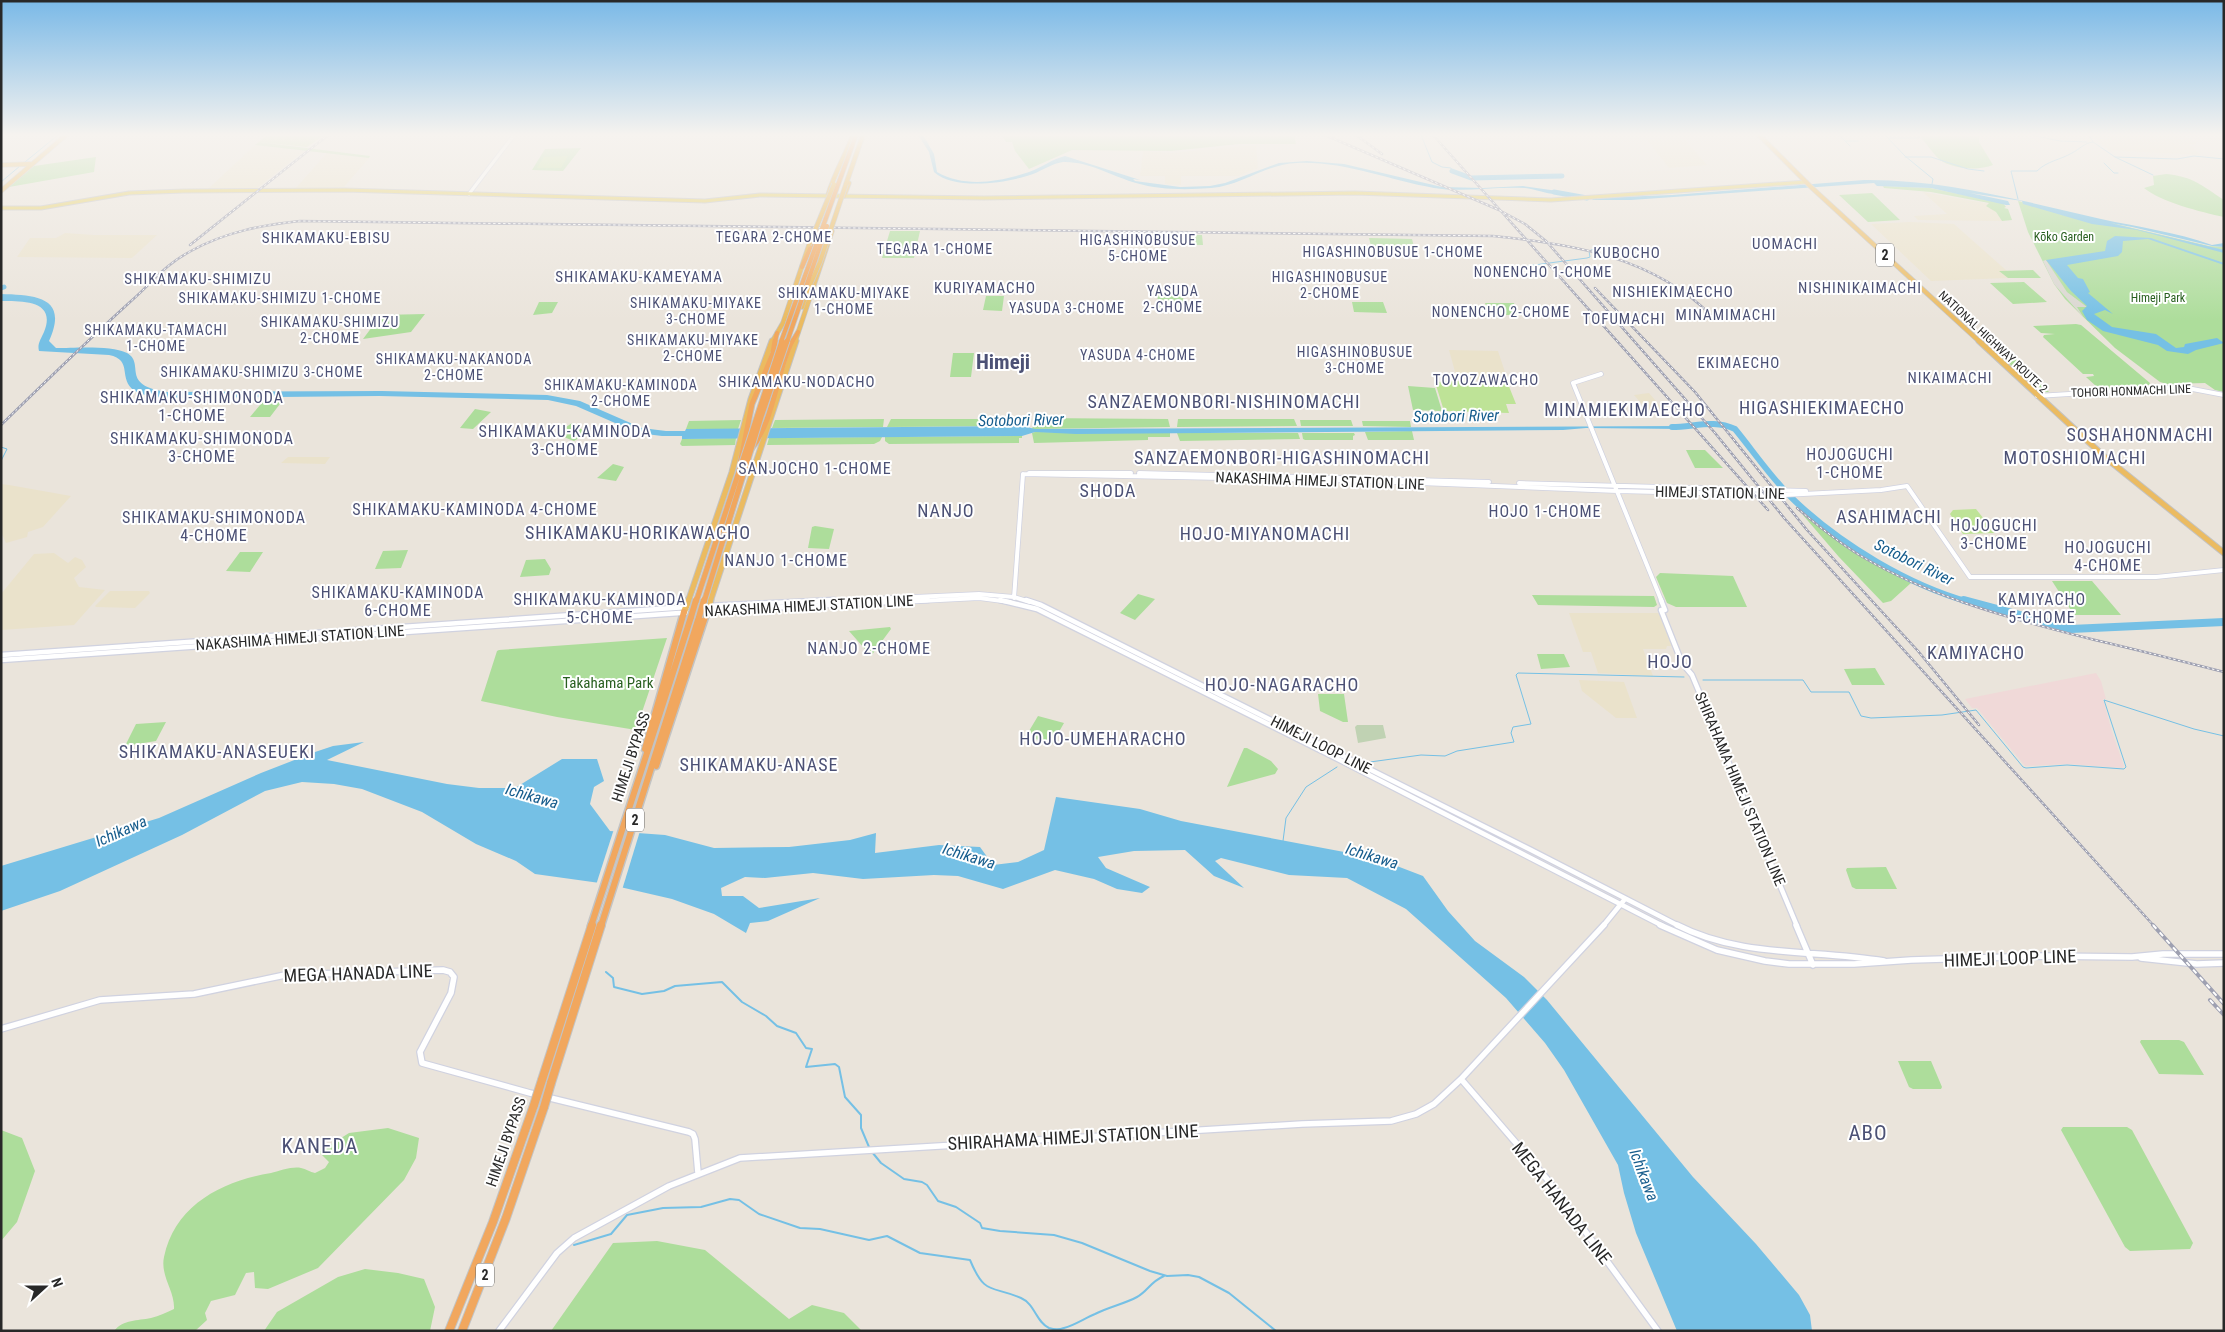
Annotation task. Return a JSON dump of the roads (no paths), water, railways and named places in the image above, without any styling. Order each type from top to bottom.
[{"type":"highway","points":[[647,747],[660,692],[732,472],[744,422],[774,336],[783,323],[809,245],[829,197]]},
{"type":"highway","name":"HIMEJI BYPASS","points":[[449,1331],[493,1222],[534,1104],[586,945],[647,747],[740,464],[835,197]]},
{"type":"highway","points":[[751,450],[762,429],[789,345],[799,330],[798,322],[807,292],[841,197]]},
{"type":"highway","name":"NATIONAL HIGHWAY ROUTE 2","points":[[1823,197],[2106,458],[2224,553]]},
{"type":"highway","points":[[740,464],[752,404],[773,353],[778,330],[814,228]]},
{"type":"highway","points":[[660,749],[832,229]]},
{"type":"highway","points":[[802,267],[817,233],[823,230]]},
{"type":"highway","points":[[816,268],[823,230]]},
{"type":"highway","name":"HIMEJI BYPASS","points":[[462,1331],[514,1197],[544,1107],[638,810],[660,749],[751,450],[823,230]]},
{"type":"highway","points":[[649,713],[660,692]]},
{"type":"main road","points":[[1,209],[52,208],[122,197]]},
{"type":"main road","points":[[574,197],[702,201],[735,197]]},
{"type":"main road","points":[[925,197],[1025,197]]},
{"type":"main road","points":[[1471,197],[1551,200],[1597,197]]},
{"type":"main road","points":[[1601,374],[1573,384],[1616,489]]},
{"type":"main road","name":"TOHORI HONMACHI LINE","points":[[2037,396],[2182,387],[2224,395]]},
{"type":"main road","name":"NAKASHIMA HIMEJI STATION LINE","points":[[1,655],[686,609],[979,598],[1014,599],[1023,474],[1616,489]]},
{"type":"main road","name":"HIMEJI STATION LINE","points":[[1782,493],[1790,491],[1881,490],[1906,486],[1970,577],[2156,577],[2224,570]]},
{"type":"main road","name":"HIMEJI STATION LINE","points":[[1616,489],[1794,494],[1826,491]]},
{"type":"main road","name":"SHIRAHAMA HIMEJI STATION LINE","points":[[1616,489],[1665,610],[1661,610],[1682,664],[1692,675],[1813,964]]},
{"type":"main road","name":"HIMEJI LOOP LINE","points":[[1014,599],[1041,605],[1092,630],[1625,899]]},
{"type":"main road","name":"HIMEJI LOOP LINE","points":[[1014,599],[1332,756],[1621,906]]},
{"type":"main road","name":"NAKASHIMA HIMEJI STATION LINE","points":[[1,660],[686,609]]},
{"type":"main road","points":[[1625,899],[1692,933],[1724,943],[1766,951],[1809,955]]},
{"type":"main road","name":"SHIRAHAMA HIMEJI STATION LINE","points":[[499,1331],[557,1253],[574,1238],[669,1186],[732,1160],[749,1157],[871,1149],[1391,1121],[1416,1114],[1434,1104],[1448,1093],[1597,933],[1625,899]]},
{"type":"main road","points":[[1621,906],[1689,939],[1717,950],[1765,961],[1813,964]]},
{"type":"main road","name":"HIMEJI LOOP LINE","points":[[2132,957],[2163,954],[2224,954]]},
{"type":"main road","name":"HIMEJI LOOP LINE","points":[[1809,955],[1873,958],[1887,962]]},
{"type":"main road","name":"HIMEJI LOOP LINE","points":[[1813,964],[2043,956],[2132,957],[2197,964],[2224,963]]},
{"type":"main road","name":"MEGA HANADA LINE","points":[[1,1029],[100,1000],[194,994],[285,974],[443,970],[450,972],[454,977],[453,985],[443,1011],[420,1052],[422,1063],[530,1093],[689,1132],[694,1134],[698,1173]]},
{"type":"main road","name":"MEGA HANADA LINE","points":[[1462,1078],[1547,1179],[1658,1331]]},
{"type":"water","points":[[1672,197],[1631,200],[1593,200],[1591,198]]},
{"type":"water","points":[[1971,197],[1990,197],[2008,201],[2010,205]]},
{"type":"water","points":[[1997,197],[2008,197],[2171,233],[2212,245],[2224,243],[2224,247],[2212,246],[2110,223],[2224,250],[2224,253],[2137,230],[2092,224],[2023,204],[2022,201]]},
{"type":"water","points":[[2115,236],[2151,238],[2224,263],[2224,265],[2148,239],[2123,241],[2122,252],[2118,256],[2067,265],[2078,278],[2083,279],[2090,292],[2088,293],[2113,314],[2105,310],[2094,314],[2112,327],[2156,334],[2176,348],[2184,347],[2185,344],[2217,338],[2224,343],[2188,354],[2167,351],[2158,345],[2103,331],[2087,320],[2082,311],[2087,306],[2071,291],[2046,260],[2105,251],[2107,241]]},
{"type":"water","points":[[1,294],[26,296],[46,301],[52,307],[55,315],[49,341],[56,348],[83,347],[120,350],[132,358],[135,363],[138,379],[143,384],[152,389],[167,392],[382,391],[547,395],[580,401],[642,428],[666,431],[685,431],[686,429],[1023,426],[1035,429],[1679,426],[1682,429],[1586,428],[1563,430],[1076,434],[1035,432],[1022,436],[682,439],[682,436],[638,433],[576,406],[548,400],[379,396],[162,398],[135,391],[127,381],[123,365],[117,357],[39,351],[39,344],[47,321],[46,314],[42,308],[27,302],[1,301]]},
{"type":"water","name":"Ichikawa","points":[[364,742],[327,760],[447,784],[479,788],[515,788],[562,759],[597,759],[604,781],[594,787],[590,804],[610,831],[665,835],[714,848],[789,847],[850,840],[876,833],[875,853],[939,845],[980,847],[993,865],[1018,862],[1044,850],[1056,797],[1140,809],[1181,821],[1376,858],[1423,876],[1448,911],[1475,941],[1524,977],[1547,1000],[1693,1177],[1756,1244],[1799,1295],[1810,1315],[1812,1331],[1677,1331],[1636,1233],[1618,1165],[1564,1070],[1545,1043],[1506,998],[1406,909],[1347,878],[1289,875],[1221,858],[1215,861],[1244,888],[1214,876],[1185,850],[1134,851],[1098,857],[1106,868],[1150,887],[1142,893],[1117,889],[1094,879],[1055,870],[1003,889],[958,876],[934,875],[863,879],[813,873],[765,878],[745,877],[721,888],[722,896],[743,896],[759,908],[820,898],[768,921],[750,923],[746,933],[714,914],[672,899],[607,884],[535,874],[516,861],[476,844],[422,812],[362,789],[334,784],[302,782],[265,791],[182,835],[60,891],[1,911],[1,866],[159,818],[261,773],[315,752],[333,746]]},
{"type":"waterway","points":[[1582,197],[1587,198]]},
{"type":"waterway","points":[[1519,267],[1587,258],[1590,257],[1589,251],[1596,248]]},
{"type":"waterway","name":"Sotobori River","points":[[1672,427],[1719,424],[1735,429],[1788,494],[1834,533],[1877,562],[1900,574],[1946,595],[1969,602]]},
{"type":"waterway","points":[[1,447],[7,449],[1,461]]},
{"type":"waterway","name":"Sotobori River","points":[[1964,600],[2071,629],[2224,622]]},
{"type":"waterway","points":[[1370,762],[1421,755],[1445,756],[1457,751],[1514,742],[1511,733],[1513,727],[1531,724],[1516,675],[1518,673],[1684,677]]},
{"type":"waterway","points":[[1703,680],[1803,680],[1811,692],[1849,692],[1861,716],[1871,718],[1942,715],[1976,710],[2023,767],[2026,768],[2067,765],[2124,769],[2126,767],[2104,700],[2194,729],[2224,736]]},
{"type":"waterway","points":[[1283,841],[1286,818],[1306,787],[1337,767]]},
{"type":"waterway","points":[[606,972],[613,978],[614,987],[642,994],[664,991],[675,986],[722,982],[742,1002],[766,1016],[777,1026],[796,1033],[806,1048],[812,1049],[806,1067],[835,1064],[839,1067],[845,1097],[861,1115],[861,1128],[869,1147]]},
{"type":"waterway","points":[[872,1152],[881,1163],[904,1179],[922,1182],[927,1185],[938,1201],[956,1207],[980,1223],[982,1228],[1054,1235],[1082,1243],[1167,1276],[1188,1275],[1199,1277],[1229,1293],[1276,1331]]},
{"type":"waterway","points":[[574,1245],[611,1234],[627,1215],[663,1208],[701,1207],[730,1199],[739,1200],[759,1214],[800,1228],[820,1229],[869,1240],[887,1236],[920,1253],[970,1260],[975,1271],[985,1284],[990,1288],[1026,1301],[1041,1322],[1049,1328],[1055,1329],[1068,1327],[1141,1295],[1155,1281],[1164,1276]]},
{"type":"railway","points":[[190,245],[250,197]]},
{"type":"railway","points":[[1469,197],[1501,211]]},
{"type":"railway","points":[[1489,197],[1501,211]]},
{"type":"railway","points":[[1501,211],[1525,224],[1548,243]]},
{"type":"railway","points":[[1501,211],[1526,240]]},
{"type":"railway","points":[[1,425],[81,347],[173,262],[204,244],[230,234],[258,227],[300,221],[1493,236],[1526,240]]},
{"type":"railway","points":[[1526,240],[1548,243]]},
{"type":"railway","points":[[1526,240],[1768,510]]},
{"type":"railway","points":[[1548,243],[1582,249],[1638,267],[1664,280],[1689,296],[1712,316]]},
{"type":"railway","points":[[1548,243],[1715,433],[1785,519],[2154,926]]},
{"type":"railway","points":[[1595,288],[1695,392],[1807,530],[1918,651],[1979,725]]},
{"type":"railway","points":[[1797,508],[1861,556],[1888,571],[1945,596],[2005,616],[2224,672]]},
{"type":"railway","points":[[2153,925],[2224,1004]]},
{"type":"railway","points":[[2210,1000],[2224,1015]]},
{"type":"district","name":"TEGARA 2-CHOME","points":[[774,237]]},
{"type":"district","name":"SHIKAMAKU-EBISU","points":[[326,238]]},
{"type":"district","name":"UOMACHI","points":[[1785,244]]},
{"type":"district","name":"HIGASHINOBUSUE 5-CHOME","points":[[1138,248]]},
{"type":"district","name":"TEGARA 1-CHOME","points":[[935,249]]},
{"type":"district","name":"HIGASHINOBUSUE 1-CHOME","points":[[1393,252]]},
{"type":"district","name":"KUBOCHO","points":[[1627,253]]},
{"type":"district","name":"NONENCHO 1-CHOME","points":[[1543,272]]},
{"type":"district","name":"SHIKAMAKU-KAMEYAMA","points":[[639,277]]},
{"type":"district","name":"SHIKAMAKU-SHIMIZU","points":[[198,279]]},
{"type":"district","name":"HIGASHINOBUSUE 2-CHOME","points":[[1330,286]]},
{"type":"district","name":"KURIYAMACHO","points":[[985,288]]},
{"type":"district","name":"NISHINIKAIMACHI","points":[[1860,288]]},
{"type":"district","name":"NISHIEKIMAECHO","points":[[1673,292]]},
{"type":"district","name":"SHIKAMAKU-SHIMIZU 1-CHOME","points":[[280,298]]},
{"type":"district","name":"YASUDA 2-CHOME","points":[[1173,300]]},
{"type":"district","name":"SHIKAMAKU-MIYAKE 1-CHOME","points":[[844,302]]},
{"type":"district","name":"YASUDA 3-CHOME","points":[[1067,308]]},
{"type":"district","name":"SHIKAMAKU-MIYAKE 3-CHOME","points":[[696,312]]},
{"type":"district","name":"NONENCHO 2-CHOME","points":[[1501,312]]},
{"type":"district","name":"MINAMIMACHI","points":[[1726,315]]},
{"type":"district","name":"TOFUMACHI","points":[[1624,319]]},
{"type":"district","name":"SHIKAMAKU-SHIMIZU 2-CHOME","points":[[330,330]]},
{"type":"district","name":"SHIKAMAKU-TAMACHI 1-CHOME","points":[[156,338]]},
{"type":"district","name":"SHIKAMAKU-MIYAKE 2-CHOME","points":[[693,348]]},
{"type":"district","name":"YASUDA 4-CHOME","points":[[1138,355]]},
{"type":"district","name":"HIGASHINOBUSUE 3-CHOME","points":[[1355,360]]},
{"type":"district","name":"Himeji","points":[[1003,362]]},
{"type":"district","name":"EKIMAECHO","points":[[1739,363]]},
{"type":"district","name":"SHIKAMAKU-NAKANODA 2-CHOME","points":[[454,368]]},
{"type":"district","name":"SHIKAMAKU-SHIMIZU 3-CHOME","points":[[262,372]]},
{"type":"district","name":"NIKAIMACHI","points":[[1950,378]]},
{"type":"district","name":"TOYOZAWACHO","points":[[1486,380]]},
{"type":"district","name":"SHIKAMAKU-NODACHO","points":[[797,382]]},
{"type":"district","name":"SHIKAMAKU-KAMINODA 2-CHOME","points":[[621,394]]},
{"type":"district","name":"SANZAEMONBORI-NISHINOMACHI","points":[[1224,401]]},
{"type":"district","name":"SHIKAMAKU-SHIMONODA 1-CHOME","points":[[192,406]]},
{"type":"district","name":"HIGASHIEKIMAECHO","points":[[1822,407]]},
{"type":"district","name":"MINAMIEKIMAECHO","points":[[1625,409]]},
{"type":"district","name":"SOSHAHONMACHI","points":[[2140,434]]},
{"type":"district","name":"SHIKAMAKU-KAMINODA 3-CHOME","points":[[565,440]]},
{"type":"district","name":"SHIKAMAKU-SHIMONODA 3-CHOME","points":[[202,447]]},
{"type":"district","name":"SANZAEMONBORI-HIGASHINOMACHI","points":[[1282,457]]},
{"type":"district","name":"MOTOSHIOMACHI","points":[[2075,457]]},
{"type":"district","name":"HOJOGUCHI 1-CHOME","points":[[1850,463]]},
{"type":"district","name":"SANJOCHO 1-CHOME","points":[[815,468]]},
{"type":"district","name":"SHODA","points":[[1108,490]]},
{"type":"district","name":"SHIKAMAKU-KAMINODA 4-CHOME","points":[[475,509]]},
{"type":"district","name":"NANJO","points":[[946,510]]},
{"type":"district","name":"HOJO 1-CHOME","points":[[1545,511]]},
{"type":"district","name":"ASAHIMACHI","points":[[1889,516]]},
{"type":"district","name":"SHIKAMAKU-SHIMONODA 4-CHOME","points":[[214,526]]},
{"type":"district","name":"SHIKAMAKU-HORIKAWACHO","points":[[638,532]]},
{"type":"district","name":"HOJO-MIYANOMACHI","points":[[1265,533]]},
{"type":"district","name":"HOJOGUCHI 3-CHOME","points":[[1994,534]]},
{"type":"district","name":"HOJOGUCHI 4-CHOME","points":[[2108,556]]},
{"type":"district","name":"NANJO 1-CHOME","points":[[786,560]]},
{"type":"district","name":"SHIKAMAKU-KAMINODA 6-CHOME","points":[[398,601]]},
{"type":"district","name":"SHIKAMAKU-KAMINODA 5-CHOME","points":[[600,608]]},
{"type":"district","name":"KAMIYACHO 5-CHOME","points":[[2042,608]]},
{"type":"district","name":"NANJO 2-CHOME","points":[[869,648]]},
{"type":"district","name":"KAMIYACHO","points":[[1976,652]]},
{"type":"district","name":"HOJO","points":[[1670,661]]},
{"type":"district","name":"HOJO-NAGARACHO","points":[[1282,684]]},
{"type":"district","name":"HOJO-UMEHARACHO","points":[[1103,738]]},
{"type":"district","name":"SHIKAMAKU-ANASEUEKI","points":[[217,751]]},
{"type":"district","name":"SHIKAMAKU-ANASE","points":[[759,764]]},
{"type":"district","name":"ABO","points":[[1868,1133]]},
{"type":"district","name":"KANEDA","points":[[320,1146]]},
{"type":"park label","name":"Kōko Garden","points":[[2064,237]]},
{"type":"park label","name":"Himeji Park","points":[[2158,298]]},
{"type":"park label","name":"Takahama Park","points":[[608,683]]}]
